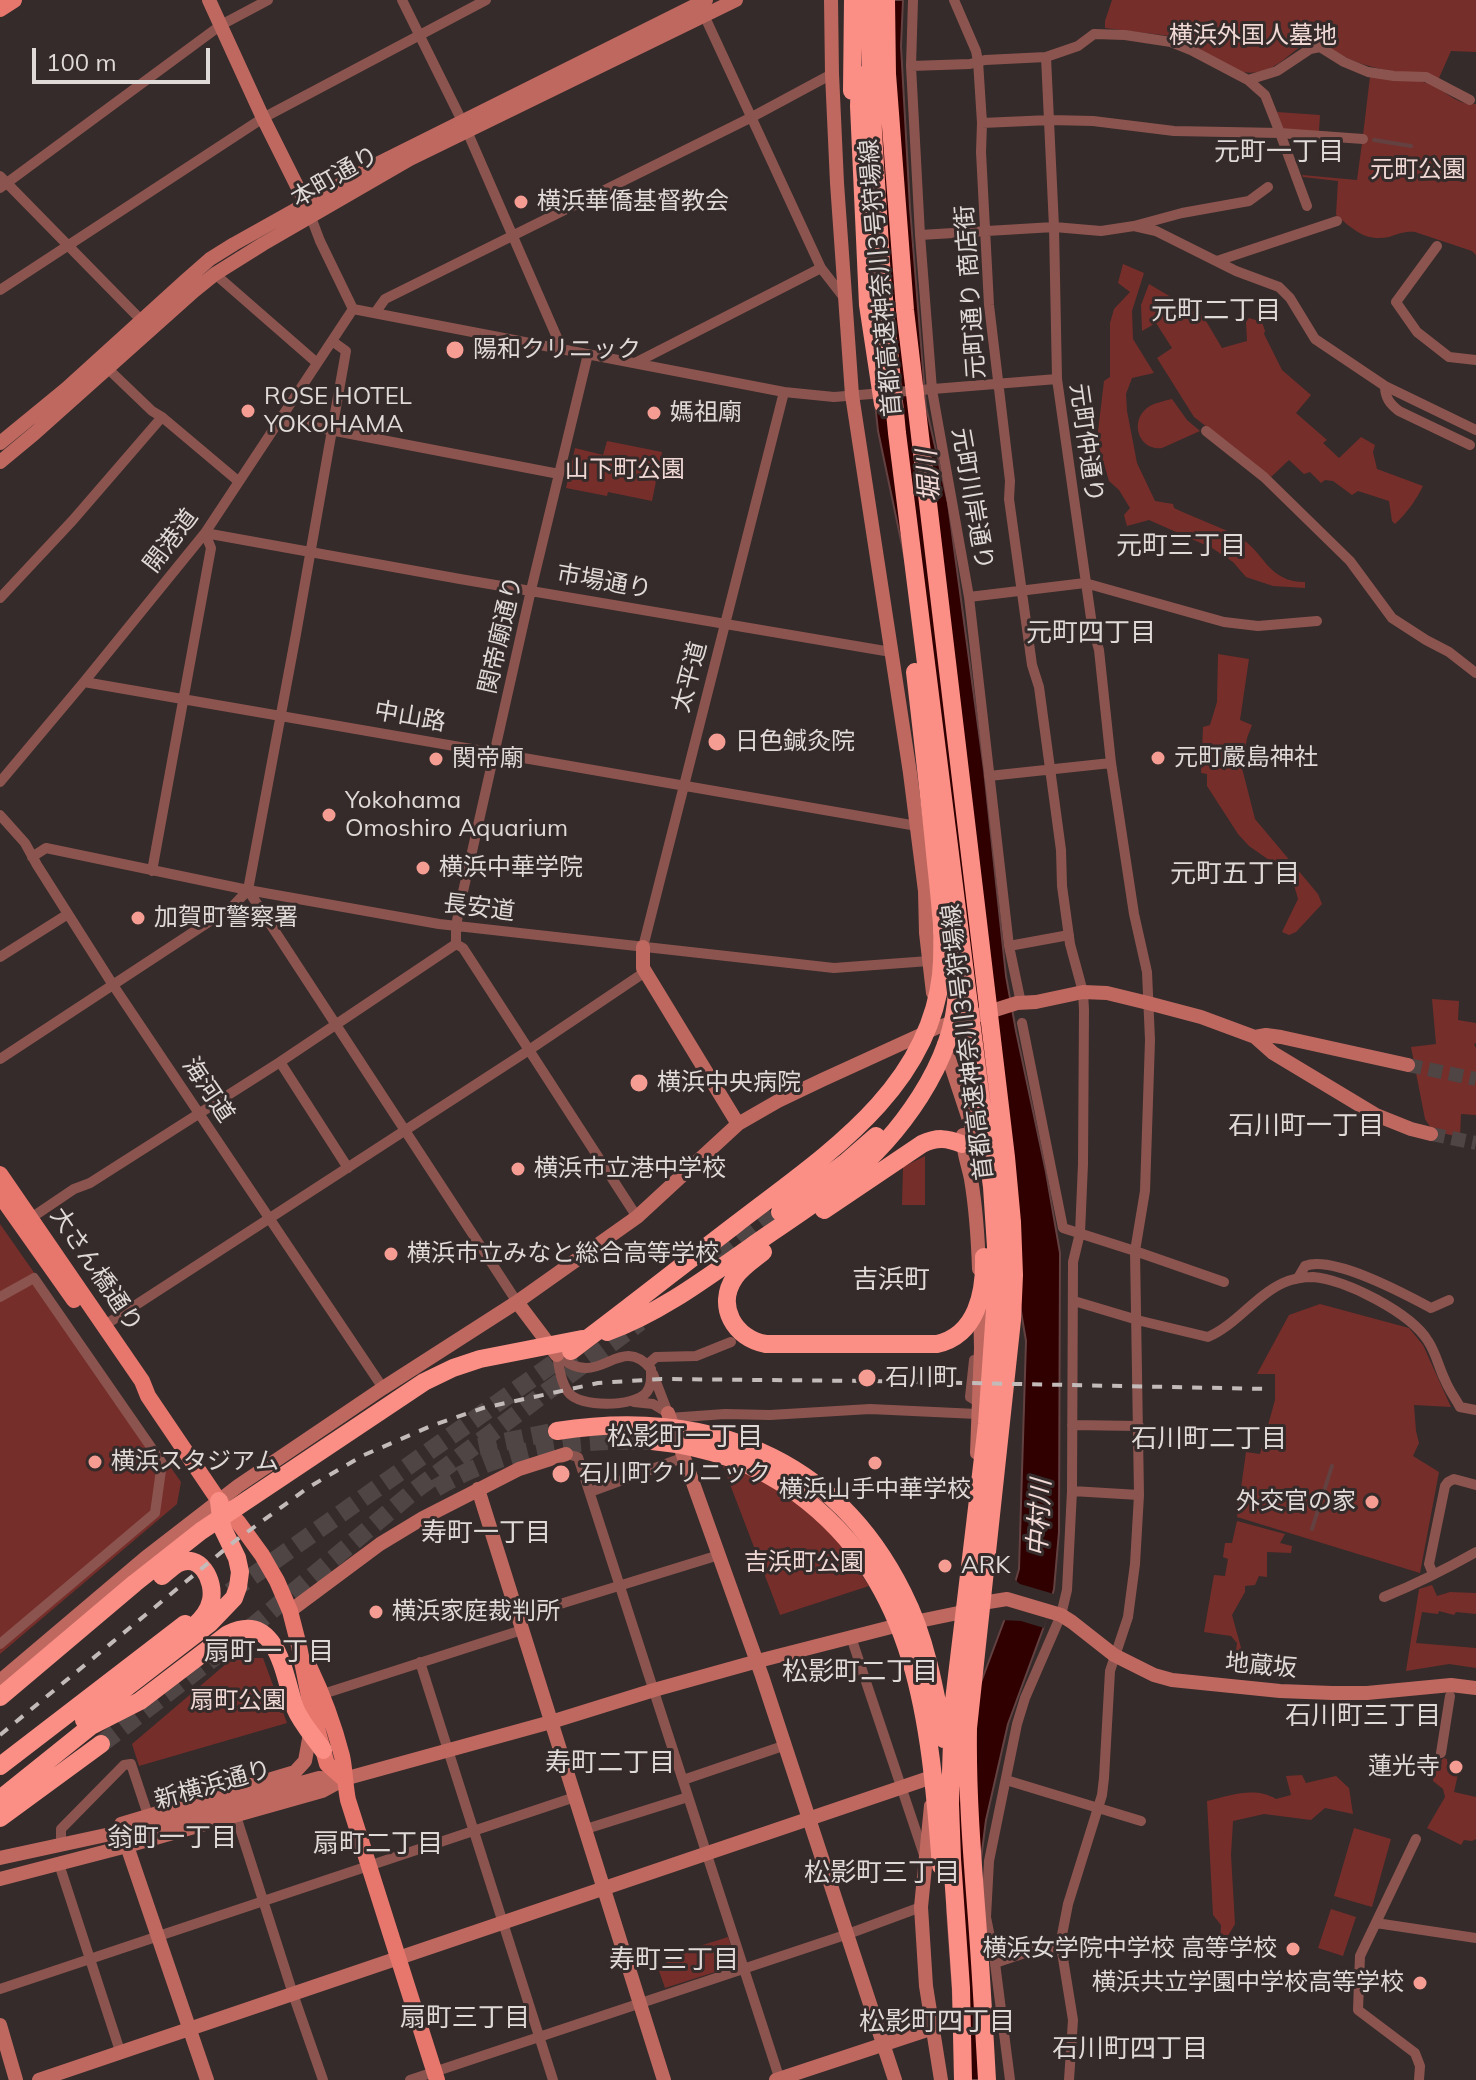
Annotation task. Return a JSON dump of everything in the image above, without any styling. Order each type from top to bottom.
[{"type":"highway","points":[[853,0],[852,111],[856,197],[865,257]]},
{"type":"highway","points":[[568,1358],[857,1128],[893,1088],[908,1065],[935,1004],[941,975],[940,903],[887,436],[868,305],[859,106],[866,0]]},
{"type":"highway","name":"首都高速神奈川3号狩場線","points":[[866,0],[881,263],[895,417],[992,1187],[996,1247],[996,1296],[987,1424],[953,1709],[950,1804],[961,1988],[961,2080]]},
{"type":"highway","name":"首都高速神奈川3号狩場線","points":[[886,0],[887,74],[905,310],[1012,1222],[1014,1275],[1001,1437],[968,1728],[969,1813],[987,2080]]},
{"type":"highway","points":[[0,1701],[8,1682],[201,1531],[424,1382],[480,1359],[581,1340],[632,1322],[727,1263],[843,1182],[867,1161],[912,1107],[934,1071],[954,1019],[960,905],[945,767],[944,634]]},
{"type":"highway","points":[[774,1216],[845,1163],[908,1101],[929,1070],[943,1040],[957,991]]},
{"type":"highway","points":[[962,1144],[934,1138],[922,1144],[771,1246],[735,1276],[730,1287],[729,1314],[735,1327],[754,1342],[766,1344],[937,1344],[954,1338],[964,1328],[976,1313],[981,1300],[984,1261],[972,1039]]},
{"type":"highway","points":[[557,1431],[652,1426],[688,1429],[742,1443],[791,1468],[822,1489],[850,1515],[887,1564],[917,1626],[947,1752],[972,1980],[975,2080]]},
{"type":"highway","points":[[652,1441],[696,1447],[726,1456],[786,1485],[816,1507],[846,1536],[865,1559],[898,1619],[922,1702],[929,1752],[961,2080]]},
{"type":"highway","points":[[0,1786],[210,1623],[234,1598],[240,1572],[237,1558],[222,1527],[219,1501]]},
{"type":"highway","points":[[0,1701],[177,1564],[187,1560],[199,1564],[207,1573],[212,1587],[211,1602],[202,1619],[145,1672]]},
{"type":"highway","points":[[0,1766],[185,1624]]},
{"type":"highway","points":[[0,1799],[91,1726],[140,1701],[240,1628],[262,1632],[270,1638],[304,1710],[315,1752]]},
{"type":"highway","points":[[304,1710],[315,1752]]},
{"type":"highway","points":[[0,1818],[101,1744]]},
{"type":"main road","points":[[0,9],[14,0]]},
{"type":"main road","name":"大さん橋通り","points":[[0,1174],[105,1325],[142,1381],[148,1396],[219,1501],[262,1555],[290,1611],[299,1646]]},
{"type":"main road","name":"大さん橋通り","points":[[0,1195],[136,1387],[148,1396]]},
{"type":"main road","points":[[299,1646],[323,1694],[343,1759],[344,1779],[368,1865],[436,2076]]},
{"type":"main road","points":[[299,1646],[304,1710]]},
{"type":"main road","points":[[315,1752],[344,1779]]},
{"type":"street","points":[[209,0],[353,309],[784,392],[834,397],[1057,379]]},
{"type":"street","points":[[146,325],[68,244],[2,182],[221,25],[268,0]]},
{"type":"street","points":[[402,0],[465,126],[562,349]]},
{"type":"street","points":[[0,290],[263,118],[486,0]]},
{"type":"street","name":"本町通り","points":[[146,325],[308,209],[377,164],[465,126],[701,5],[736,0]]},
{"type":"street","points":[[831,0],[837,185],[852,395],[917,826],[938,1027],[985,1169],[1001,1291],[997,1548],[978,1574]]},
{"type":"street","name":"元町川岸通り","points":[[913,0],[911,66],[930,390],[969,597],[1009,946],[1019,1003]]},
{"type":"street","name":"元町通り 商店街","points":[[954,0],[978,61],[989,305],[1010,481],[1009,499],[1032,665],[1039,687],[1069,935],[1083,992],[1084,1010],[1080,1233],[1073,1262],[1072,1491],[1067,1590],[1055,1613],[1025,1698],[989,1861],[986,1917],[1010,2080]]},
{"type":"street","points":[[701,5],[821,268],[846,300]]},
{"type":"street","points":[[911,66],[1046,57],[1078,46],[1094,34],[1171,42],[1248,80],[1265,95],[1307,206]]},
{"type":"street","points":[[1248,80],[1277,71],[1310,49],[1320,47],[1368,72],[1426,77],[1470,100]]},
{"type":"street","name":"元町仲通り","points":[[1046,57],[1057,379],[1085,583],[1099,650],[1111,763],[1134,914],[1147,972],[1150,1040],[1145,1191],[1135,1251],[1139,1426],[1135,1564],[1128,1617],[1110,1671],[1104,1778],[1063,1921],[1061,1946],[1073,2020],[1069,2080]]},
{"type":"street","points":[[375,313],[385,299],[752,117],[832,74]]},
{"type":"street","points":[[982,123],[1093,121],[1174,131],[1280,133],[1363,139]]},
{"type":"street","points":[[920,235],[1054,227],[1101,231],[1249,201],[1268,187]]},
{"type":"street","name":"本町通り","points":[[0,462],[146,325],[210,259],[308,209]]},
{"type":"street","points":[[1217,261],[1337,221]]},
{"type":"street","points":[[1134,226],[1156,231],[1283,290],[1315,339],[1385,386],[1476,430]]},
{"type":"street","points":[[1437,246],[1396,302],[1417,332],[1449,357],[1476,360]]},
{"type":"street","points":[[635,363],[821,268]]},
{"type":"street","points":[[215,274],[317,363]]},
{"type":"street","name":"開港道","points":[[0,782],[205,533],[353,309]]},
{"type":"street","points":[[0,1059],[233,906],[248,890],[346,351],[332,341]]},
{"type":"street","name":"関帝廟通り","points":[[456,944],[456,926],[531,590],[588,354]]},
{"type":"street","points":[[103,365],[152,411],[238,481]]},
{"type":"street","name":"本町通り","points":[[0,443],[103,365]]},
{"type":"street","points":[[1385,386],[1385,395],[1399,411],[1470,445]]},
{"type":"street","name":"太平道","points":[[645,972],[642,965],[643,947],[784,392]]},
{"type":"street","points":[[0,598],[162,417]]},
{"type":"street","points":[[278,420],[559,474]]},
{"type":"street","points":[[1206,431],[1264,477],[1356,567],[1392,618],[1449,652],[1476,673]]},
{"type":"street","points":[[152,871],[211,548],[205,533]]},
{"type":"street","name":"市場通り","points":[[205,533],[891,652]]},
{"type":"street","points":[[969,597],[1085,583],[1224,622],[1267,626],[1317,621]]},
{"type":"street","name":"中山路","points":[[84,682],[917,826]]},
{"type":"street","points":[[989,776],[1111,763]]},
{"type":"street","name":"海河道","points":[[0,815],[25,843],[113,985],[383,1388]]},
{"type":"street","name":"長安道","points":[[32,857],[46,848],[248,890],[456,926],[834,968],[929,961]]},
{"type":"street","points":[[248,890],[517,1302],[568,1358],[588,1369],[625,1356],[639,1359],[649,1366],[758,1661],[895,2080]]},
{"type":"street","points":[[0,957],[68,914]]},
{"type":"street","points":[[1009,946],[1069,935]]},
{"type":"street","points":[[31,1218],[280,1062],[456,944],[463,948],[637,1217]]},
{"type":"street","points":[[105,1325],[645,972],[738,1124]]},
{"type":"street","points":[[8,1682],[145,1558],[238,1486],[517,1302],[637,1217],[738,1124],[800,1091],[938,1027],[1019,1003],[1083,992],[1107,993],[1196,1016],[1255,1037],[1273,1053],[1376,1115],[1431,1134]]},
{"type":"street","points":[[1022,1023],[1063,1228],[1224,1282]]},
{"type":"street","points":[[1255,1037],[1281,1037],[1408,1065]]},
{"type":"street","points":[[280,1062],[348,1168]]},
{"type":"street","points":[[941,2080],[926,1986],[921,1907],[936,1766],[963,1687],[978,1574],[970,1540],[981,1348],[978,1237],[971,1179],[962,1144],[964,1107]]},
{"type":"street","points":[[1298,1278],[1305,1266],[1316,1264],[1371,1279],[1431,1308],[1449,1300]]},
{"type":"street","points":[[0,1297],[34,1278],[162,1463],[155,1513],[0,1644]]},
{"type":"street","points":[[1074,1301],[1208,1337],[1270,1290],[1298,1278],[1328,1280],[1363,1292],[1419,1329],[1429,1341],[1446,1383],[1460,1407],[1476,1410]]},
{"type":"street","points":[[634,1402],[645,1394],[651,1384],[649,1366],[656,1357],[696,1356],[731,1342]]},
{"type":"street","points":[[568,1358],[560,1375],[568,1393],[576,1400],[588,1404],[653,1404],[668,1416],[977,1408]]},
{"type":"street","points":[[565,1386],[568,1358]]},
{"type":"street","points":[[1072,1425],[1139,1426]]},
{"type":"street","points":[[290,1611],[380,1544],[423,1518],[519,1469],[566,1454],[578,1457],[778,2080],[933,2028]]},
{"type":"street","points":[[590,1492],[682,1458]]},
{"type":"street","points":[[1433,1574],[1429,1564],[1445,1486],[1454,1479],[1476,1485]]},
{"type":"street","points":[[478,1489],[664,2080]]},
{"type":"street","points":[[1072,1491],[1139,1495]]},
{"type":"street","points":[[1384,1597],[1446,1571],[1475,1554]]},
{"type":"street","points":[[323,1694],[420,1662],[621,1585],[719,1555]]},
{"type":"street","points":[[0,1879],[236,1816],[322,1791],[344,1779],[654,1690],[851,1637],[958,1613],[976,1604],[1007,1599],[1055,1613]]},
{"type":"street","name":"地蔵坂","points":[[1055,1613],[1072,1622],[1114,1655],[1154,1675],[1172,1680],[1332,1693],[1451,1685],[1476,1688]]},
{"type":"street","points":[[851,1637],[925,1855]]},
{"type":"street","points":[[420,1662],[553,2080]]},
{"type":"street","points":[[1441,1753],[1450,1696]]},
{"type":"street","points":[[683,1780],[786,1745]]},
{"type":"street","points":[[148,1815],[131,1764],[124,1765],[61,1829],[68,1842],[148,1815],[286,1776],[302,1766],[315,1752]]},
{"type":"street","points":[[39,2080],[935,1776]]},
{"type":"street","name":"新横浜通り","points":[[0,1858],[143,1827],[319,1778],[344,1779]]},
{"type":"street","points":[[1006,1780],[1141,1821]]},
{"type":"street","points":[[0,1989],[575,1797]]},
{"type":"street","points":[[586,1829],[688,1797]]},
{"type":"street","points":[[236,1816],[323,2080]]},
{"type":"street","points":[[1416,1839],[1360,1956],[1358,2010],[1415,2053],[1420,2066],[1419,2080]]},
{"type":"street","points":[[127,1846],[207,2080]]},
{"type":"street","points":[[59,1864],[120,2051]]},
{"type":"street","points":[[410,2080],[436,2076],[540,2037],[921,1907]]},
{"type":"street","points":[[1376,1923],[1476,1938]]},
{"type":"street","points":[[995,1963],[1061,1946]]},
{"type":"street","points":[[0,2025],[16,2080]]},
{"type":"green space","name":"横浜外国人墓地","points":[[1112,0],[1476,0],[1476,52],[1451,51],[1439,78],[1366,65],[1315,42],[1266,70],[1243,72],[1170,36],[1105,28]]},
{"type":"green space","name":"元町公園","points":[[1370,77],[1423,82],[1462,102],[1476,104],[1476,255],[1415,232],[1381,238],[1366,236],[1336,215],[1338,181],[1303,177],[1357,180],[1362,143],[1286,137],[1277,112],[1320,115],[1319,131],[1363,135]]},
{"type":"green space","points":[[1123,264],[1144,273],[1132,311],[1133,339],[1154,373],[1132,378],[1126,394],[1137,463],[1155,501],[1173,504],[1174,508],[1239,537],[1274,572],[1292,581],[1305,582],[1305,588],[1273,586],[1246,577],[1233,562],[1212,548],[1149,520],[1127,526],[1124,515],[1130,508],[1109,481],[1097,440],[1104,381],[1110,377],[1110,323],[1114,309],[1130,292],[1118,283]]},
{"type":"green space","points":[[1149,284],[1203,316],[1222,348],[1247,341],[1246,322],[1249,318],[1262,322],[1264,334],[1282,370],[1311,395],[1296,413],[1327,440],[1323,443],[1339,458],[1361,437],[1375,445],[1373,452],[1377,469],[1423,486],[1395,524],[1389,501],[1358,491],[1352,495],[1333,481],[1321,483],[1310,472],[1304,474],[1289,460],[1271,477],[1194,417],[1157,358],[1172,348],[1156,323],[1142,331],[1141,305]]},
{"type":"green space","points":[[1172,399],[1187,420],[1200,431],[1162,448],[1147,445],[1138,428],[1142,414],[1152,405]]},
{"type":"green space","name":"山下町公園","points":[[607,441],[662,452],[652,501],[566,488],[575,448],[603,455]]},
{"type":"green space","points":[[1218,654],[1249,659],[1240,720],[1252,725],[1242,768],[1255,819],[1318,894],[1322,904],[1296,932],[1289,935],[1282,932],[1298,899],[1292,878],[1238,834],[1207,786],[1207,774],[1201,773],[1203,727],[1210,725],[1217,702]]},
{"type":"green space","points":[[1432,999],[1459,1001],[1458,1020],[1476,1023],[1476,1115],[1461,1114],[1460,1137],[1433,1131],[1425,1119],[1411,1047],[1436,1044]]},
{"type":"green space","points":[[925,1156],[925,1205],[902,1205],[903,1167]]},
{"type":"green space","points":[[0,1224],[181,1482],[177,1504],[0,1654]]},
{"type":"green space","points":[[1320,1304],[1409,1328],[1423,1345],[1451,1407],[1414,1405],[1419,1443],[1413,1456],[1439,1472],[1420,1573],[1237,1517],[1246,1452],[1260,1454],[1275,1400],[1275,1374],[1257,1374],[1289,1315]]},
{"type":"green space","name":"吉浜町公園","points":[[723,1466],[749,1474],[788,1495],[833,1532],[869,1586],[780,1615]]},
{"type":"green space","points":[[1237,1521],[1285,1534],[1280,1543],[1292,1546],[1291,1553],[1267,1552],[1267,1577],[1259,1576],[1255,1585],[1245,1586],[1245,1592],[1232,1615],[1243,1655],[1235,1659],[1237,1643],[1231,1636],[1204,1632],[1214,1575],[1225,1576],[1228,1559],[1223,1557],[1225,1543],[1232,1543]]},
{"type":"green space","points":[[1432,1585],[1437,1596],[1450,1592],[1476,1593],[1476,1614],[1422,1612],[1416,1643],[1476,1648],[1476,1668],[1449,1664],[1406,1671],[1419,1589]]},
{"type":"green space","name":"扇町公園","points":[[233,1658],[263,1658],[287,1723],[139,1766],[132,1744]]},
{"type":"green space","points":[[1444,1758],[1447,1762],[1460,1765],[1454,1792],[1476,1797],[1476,1839],[1464,1840],[1461,1845],[1427,1828],[1445,1797],[1443,1789],[1433,1781],[1436,1768]]},
{"type":"green space","points":[[1302,1775],[1306,1783],[1336,1776],[1349,1788],[1353,1814],[1325,1808],[1311,1820],[1264,1814],[1233,1821],[1231,1855],[1235,1924],[1226,1945],[1220,1946],[1221,1925],[1213,1915],[1207,1801],[1251,1793],[1276,1799],[1291,1795],[1286,1776]]},
{"type":"green space","points":[[1354,1828],[1391,1839],[1372,1907],[1334,1896]]},
{"type":"green space","points":[[1331,1909],[1356,1917],[1343,1956],[1318,1948]]},
{"type":"green space","points":[[728,1937],[737,1965],[665,1988],[659,1971],[668,1968],[665,1957]]},
{"type":"water","points":[[859,0],[903,0],[901,46],[910,208],[926,407],[948,503],[984,770],[1006,976],[1060,1253],[1059,1532],[1054,1589],[1043,1629],[1008,1724],[986,1820],[978,1882],[993,2080],[959,2080],[947,1911],[960,1738],[1004,1621],[1019,1569],[1026,1341],[1006,1223],[966,1044],[952,958],[908,574],[878,431],[872,374]]},
{"type":"pier","points":[[1013,1578],[1020,1584],[1054,1594],[1044,1628],[1021,1621],[1001,1620]]},
{"type":"waterway","points":[[1374,140],[1411,146]]},
{"type":"waterway","points":[[1312,1529],[1332,1466]]},
{"type":"tunnel","points":[[1408,1065],[1476,1079]]},
{"type":"tunnel","points":[[1431,1134],[1476,1143]]},
{"type":"tunnel","points":[[720,1259],[774,1216]]},
{"type":"tunnel","points":[[101,1744],[229,1646],[414,1491],[640,1322]]},
{"type":"tunnel","points":[[230,1592],[571,1351]]},
{"type":"tunnel","points":[[479,1447],[557,1431]]},
{"type":"tunnel","points":[[436,1488],[488,1463],[541,1448],[595,1442],[652,1441]]},
{"type":"railway","points":[[0,1735],[235,1541],[309,1487],[364,1455],[483,1408],[598,1383],[662,1379],[1271,1389]]},
{"type":"place","name":"横浜華僑基督教会","points":[[521,202]]},
{"type":"place","name":"陽和クリニック","points":[[455,350]]},
{"type":"place","name":"ROSE HOTEL YOKOHAMA","points":[[248,411]]},
{"type":"place","name":"媽祖廟","points":[[654,413]]},
{"type":"place","name":"日色鍼灸院","points":[[717,742]]},
{"type":"place","name":"元町嚴島神社","points":[[1158,758]]},
{"type":"place","name":"関帝廟","points":[[436,759]]},
{"type":"place","name":"Yokohama Omoshiro Aquarium","points":[[329,815]]},
{"type":"place","name":"横浜中華学院","points":[[423,868]]},
{"type":"place","name":"加賀町警察署","points":[[138,918]]},
{"type":"place","name":"横浜中央病院","points":[[639,1083]]},
{"type":"place","name":"横浜市立港中学校","points":[[518,1169]]},
{"type":"place","name":"横浜市立みなと総合高等学校","points":[[391,1254]]},
{"type":"place","name":"石川町","points":[[867,1378]]},
{"type":"place","name":"横浜スタジアム","points":[[95,1462]]},
{"type":"place","name":"横浜山手中華学校","points":[[875,1463]]},
{"type":"place","name":"石川町クリニック","points":[[561,1474]]},
{"type":"place","name":"外交官の家","points":[[1372,1502]]},
{"type":"place","name":"ARK","points":[[945,1566]]},
{"type":"place","name":"横浜家庭裁判所","points":[[376,1612]]},
{"type":"place","name":"蓮光寺","points":[[1456,1767]]},
{"type":"place","name":"横浜女学院中学校 高等学校","points":[[1293,1949]]},
{"type":"place","name":"横浜共立学園中学校高等学校","points":[[1420,1983]]},
{"type":"district","name":"元町一丁目","points":[[1279,152]]},
{"type":"district","name":"元町二丁目","points":[[1216,311]]},
{"type":"district","name":"元町三丁目","points":[[1181,546]]},
{"type":"district","name":"元町四丁目","points":[[1091,633]]},
{"type":"district","name":"元町五丁目","points":[[1235,874]]},
{"type":"district","name":"石川町一丁目","points":[[1306,1126]]},
{"type":"district","name":"吉浜町","points":[[891,1280]]},
{"type":"district","name":"松影町一丁目","points":[[685,1437]]},
{"type":"district","name":"石川町二丁目","points":[[1209,1439]]},
{"type":"district","name":"寿町一丁目","points":[[486,1533]]},
{"type":"district","name":"扇町一丁目","points":[[269,1652]]},
{"type":"district","name":"松影町二丁目","points":[[860,1672]]},
{"type":"district","name":"石川町三丁目","points":[[1363,1716]]},
{"type":"district","name":"寿町二丁目","points":[[610,1763]]},
{"type":"district","name":"翁町一丁目","points":[[172,1838]]},
{"type":"district","name":"扇町二丁目","points":[[378,1844]]},
{"type":"district","name":"松影町三丁目","points":[[882,1873]]},
{"type":"district","name":"寿町三丁目","points":[[674,1960]]},
{"type":"district","name":"扇町三丁目","points":[[465,2018]]},
{"type":"district","name":"松影町四丁目","points":[[937,2022]]},
{"type":"district","name":"石川町四丁目","points":[[1130,2049]]},
{"type":"water label","name":"堀川","points":[[929,476]]},
{"type":"water label","name":"中村川","points":[[1040,1518]]}]
